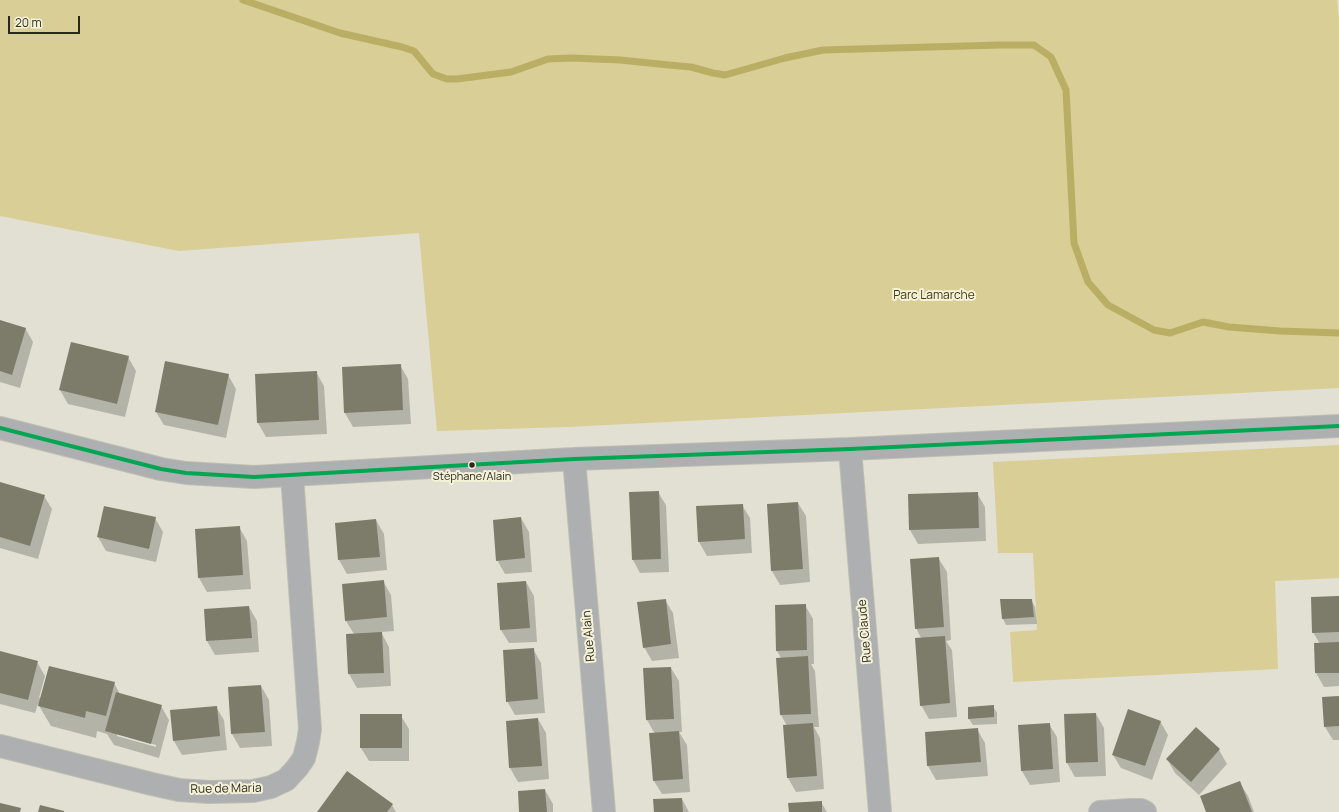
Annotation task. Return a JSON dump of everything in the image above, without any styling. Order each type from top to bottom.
[{"type":"street","points":[[0,428],[173,470],[254,477],[574,459],[850,449],[1339,426]]},
{"type":"street","name":"Rue Claude","points":[[850,449],[880,812]]},
{"type":"street","name":"Rue Alain","points":[[574,459],[604,812]]},
{"type":"street","name":"Rue de Maria","points":[[0,746],[179,790],[208,792],[253,791],[270,787],[286,780],[304,758],[310,729],[292,474]]},
{"type":"street","points":[[1100,812],[1131,810],[1141,810],[1145,812]]},
{"type":"green space","name":"Parc Lamarche","points":[[0,0],[1337,0],[1339,21],[1339,388],[567,427],[437,431],[419,233],[179,251],[0,216]]},
{"type":"green space","points":[[1339,445],[1339,578],[1275,581],[1278,669],[1013,682],[1010,632],[1037,630],[1033,553],[998,553],[993,462]]},
{"type":"building","points":[[0,320],[26,328],[12,375],[0,371]]},
{"type":"building","points":[[71,342],[129,356],[117,404],[59,390]]},
{"type":"building","points":[[165,361],[229,374],[218,425],[155,412]]},
{"type":"building","points":[[401,364],[403,410],[344,413],[342,367]]},
{"type":"building","points":[[317,371],[319,420],[257,423],[255,374]]},
{"type":"building","points":[[0,482],[45,495],[30,546],[0,537]]},
{"type":"building","points":[[659,491],[661,559],[632,560],[629,492]]},
{"type":"building","points":[[978,492],[979,528],[909,530],[908,494]]},
{"type":"building","points":[[798,502],[803,569],[771,571],[767,504]]},
{"type":"building","points":[[743,504],[745,539],[698,542],[696,506]]},
{"type":"building","points":[[104,506],[156,517],[149,549],[97,537]]},
{"type":"building","points":[[521,517],[525,558],[496,561],[493,520]]},
{"type":"building","points":[[376,519],[380,557],[338,560],[335,523]]},
{"type":"building","points":[[240,526],[243,575],[198,578],[195,529]]},
{"type":"building","points":[[939,557],[944,627],[915,629],[910,559]]},
{"type":"building","points":[[384,580],[387,617],[345,621],[342,584]]},
{"type":"building","points":[[526,581],[530,628],[500,630],[497,583]]},
{"type":"building","points":[[1339,596],[1339,632],[1312,633],[1311,597]]},
{"type":"building","points":[[666,599],[671,644],[643,648],[637,602]]},
{"type":"building","points":[[1000,599],[1032,599],[1034,617],[1002,619]]},
{"type":"building","points":[[806,604],[807,650],[776,651],[775,605]]},
{"type":"building","points":[[249,606],[252,638],[206,641],[204,609]]},
{"type":"building","points":[[382,632],[384,673],[348,674],[346,634]]},
{"type":"building","points":[[945,636],[950,703],[920,706],[915,638]]},
{"type":"building","points":[[1339,642],[1339,673],[1315,673],[1314,643]]},
{"type":"building","points":[[534,648],[538,699],[506,702],[503,650]]},
{"type":"building","points":[[0,651],[38,661],[28,700],[0,693]]},
{"type":"building","points":[[808,656],[811,714],[780,715],[776,658]]},
{"type":"building","points":[[49,666],[115,682],[106,716],[86,711],[85,718],[38,706]]},
{"type":"building","points":[[671,667],[674,719],[646,720],[643,668]]},
{"type":"building","points":[[261,685],[265,732],[231,734],[228,687]]},
{"type":"building","points":[[116,692],[162,705],[151,744],[105,731]]},
{"type":"building","points":[[1339,696],[1339,726],[1324,727],[1322,697]]},
{"type":"building","points":[[994,705],[994,717],[968,719],[968,707]]},
{"type":"building","points":[[217,706],[220,736],[173,741],[170,710]]},
{"type":"building","points":[[1128,709],[1161,721],[1145,766],[1112,755]]},
{"type":"building","points":[[1096,713],[1098,762],[1066,763],[1064,714]]},
{"type":"building","points":[[360,714],[402,714],[402,748],[360,748]]},
{"type":"building","points":[[538,718],[542,766],[509,768],[506,721]]},
{"type":"building","points":[[813,723],[817,776],[787,778],[783,725]]},
{"type":"building","points":[[1050,723],[1053,769],[1021,771],[1018,725]]},
{"type":"building","points":[[1196,727],[1220,749],[1191,782],[1166,759]]},
{"type":"building","points":[[978,728],[981,762],[927,766],[925,732]]},
{"type":"building","points":[[679,731],[683,779],[653,781],[649,733]]},
{"type":"building","points":[[347,771],[393,804],[387,812],[317,812]]},
{"type":"building","points":[[1240,781],[1252,812],[1206,812],[1200,796]]},
{"type":"building","points":[[545,789],[547,812],[519,812],[518,791]]},
{"type":"building","points":[[682,798],[683,812],[654,812],[653,799]]},
{"type":"building","points":[[822,801],[822,812],[789,812],[788,803]]},
{"type":"building","points":[[0,803],[21,808],[20,812],[0,812]]},
{"type":"building","points":[[40,805],[64,811],[64,812],[38,812]]},
{"type":"waterway","points":[[243,0],[340,33],[414,51],[433,74],[447,79],[511,72],[548,59],[571,58],[620,60],[691,67],[725,75],[785,58],[823,50],[1034,45],[1051,57],[1066,90],[1074,243],[1088,282],[1108,305],[1154,330],[1170,333],[1203,322],[1229,327],[1280,331],[1339,333]]},
{"type":"transit line","points":[[0,428],[161,469],[186,473],[254,477],[574,459],[850,449],[1339,426]]},
{"type":"place","name":"Stéphane/Alain","points":[[472,465]]}]
